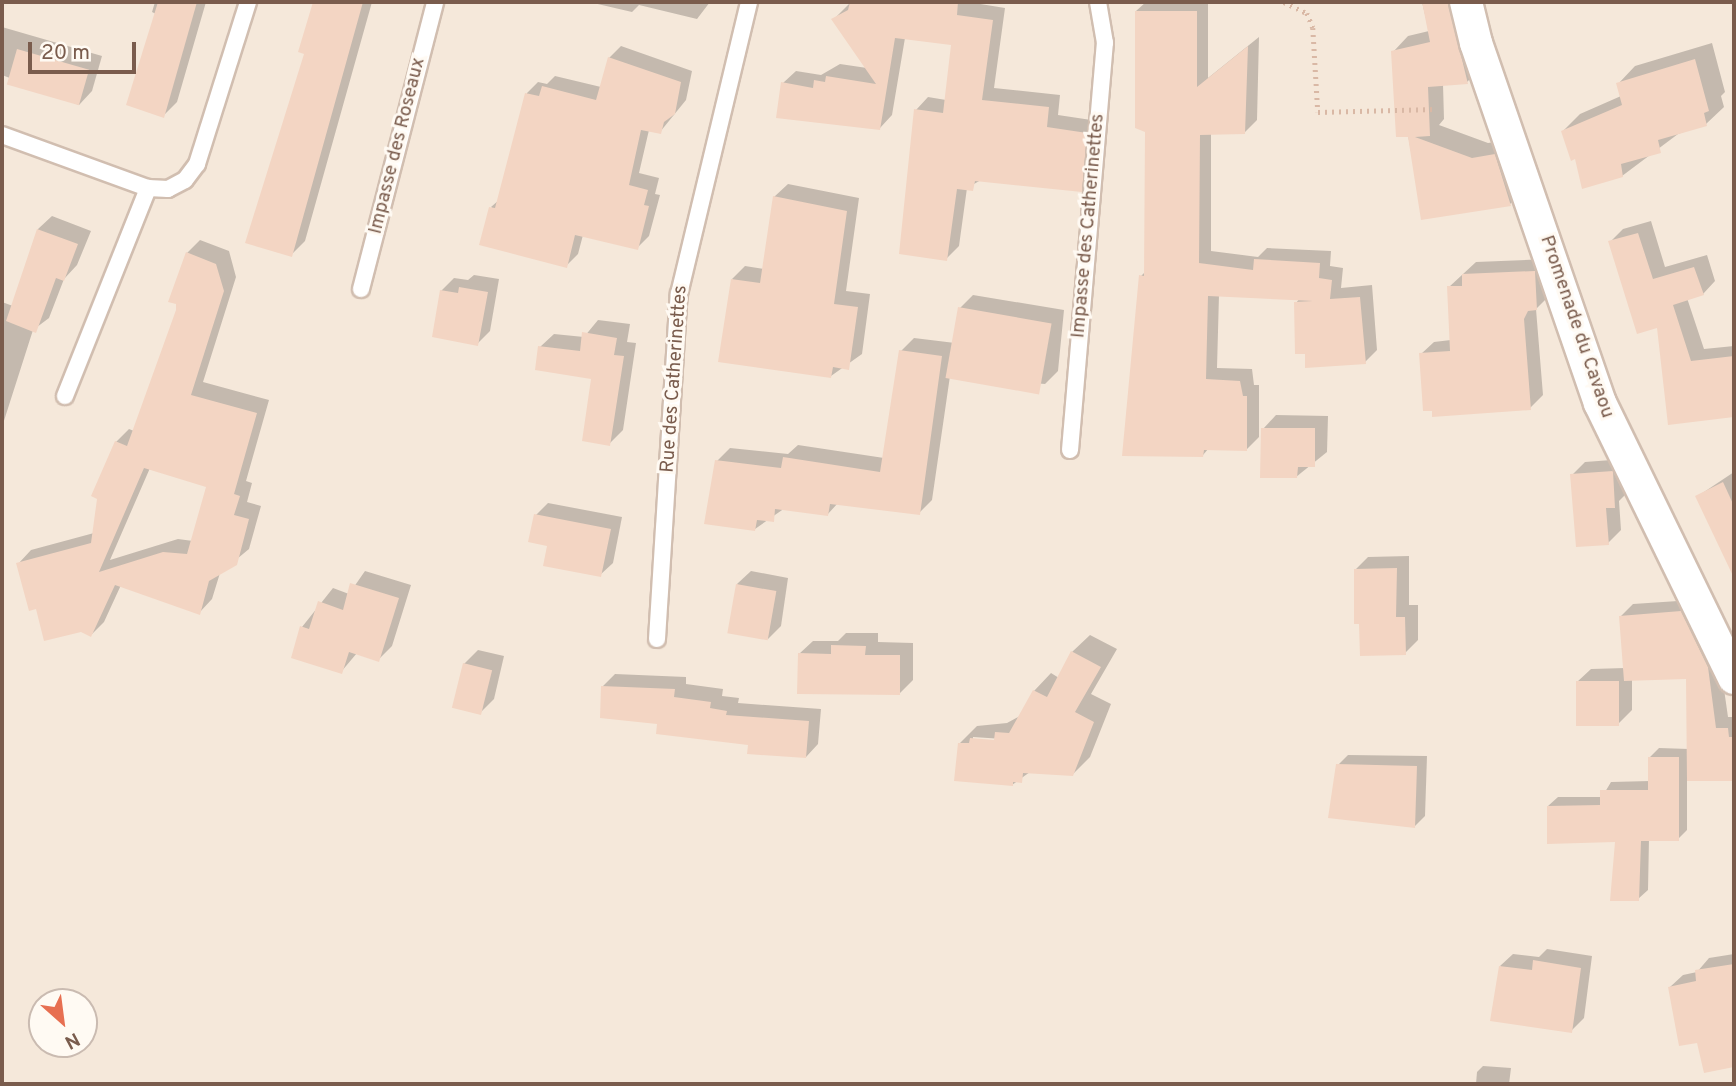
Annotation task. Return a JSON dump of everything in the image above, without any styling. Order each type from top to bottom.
[{"type":"street","name":"Promenade du Cavaou","points":[[1466,2],[1476,43],[1600,403],[1734,678]]},
{"type":"lane","points":[[2,135],[148,188],[168,189],[185,180],[197,164],[248,2]]},
{"type":"lane","name":"Impasse des Roseaux","points":[[361,289],[435,2]]},
{"type":"lane","name":"Rue des Catherinettes","points":[[657,639],[679,294],[749,2]]},
{"type":"lane","name":"Impasse des Catherinettes","points":[[1070,450],[1105,43],[1098,2]]},
{"type":"lane","points":[[65,396],[148,188]]},
{"type":"path","points":[[1284,2],[1307,13],[1313,28],[1318,112],[1436,109]]},
{"type":"shaded area","points":[[2,2],[1734,2],[1734,1084],[2,1084]]},
{"type":"building","points":[[158,2],[197,2],[164,118],[126,105]]},
{"type":"building","points":[[313,2],[363,2],[292,257],[245,243],[304,54],[298,52]]},
{"type":"building","points":[[850,2],[958,2],[957,15],[993,20],[982,100],[1049,107],[1047,127],[1087,133],[1082,192],[975,181],[973,191],[957,189],[947,261],[899,254],[914,109],[943,113],[951,45],[895,38],[880,130],[776,118],[781,82],[813,88],[814,80],[825,82],[826,76],[876,84],[831,19],[848,10]]},
{"type":"building","points":[[1422,2],[1448,2],[1468,84],[1428,87],[1430,136],[1415,137],[1472,158],[1495,154],[1511,206],[1421,220],[1408,137],[1396,137],[1391,51],[1430,42]]},
{"type":"building","points":[[1135,11],[1197,11],[1197,87],[1248,46],[1245,134],[1200,135],[1199,263],[1253,270],[1254,259],[1320,263],[1319,278],[1332,280],[1330,299],[1360,297],[1366,364],[1305,368],[1305,354],[1295,354],[1294,302],[1313,301],[1208,296],[1206,379],[1240,381],[1243,396],[1247,396],[1247,451],[1204,450],[1203,457],[1122,456],[1139,275],[1144,276],[1145,132],[1135,128]]},
{"type":"building","points":[[17,49],[89,70],[79,105],[7,85]]},
{"type":"building","points":[[608,57],[681,82],[675,114],[664,122],[661,134],[641,130],[629,185],[648,190],[644,205],[649,206],[638,250],[575,235],[567,268],[479,245],[489,207],[495,208],[525,93],[539,96],[542,86],[596,100]]},
{"type":"building","points":[[1695,59],[1709,111],[1704,113],[1707,126],[1658,140],[1661,153],[1621,164],[1623,177],[1582,189],[1575,159],[1571,161],[1561,131],[1622,105],[1616,83]]},
{"type":"building","points":[[773,196],[847,211],[834,304],[858,307],[849,370],[833,367],[831,378],[718,362],[731,279],[760,283]]},
{"type":"building","points":[[37,229],[78,244],[64,281],[56,278],[36,333],[6,321]]},
{"type":"building","points":[[1638,233],[1653,279],[1694,267],[1704,295],[1673,305],[1691,361],[1734,356],[1734,417],[1668,425],[1657,328],[1637,334],[1608,241]]},
{"type":"building","points":[[186,252],[216,264],[224,291],[191,395],[257,413],[234,494],[240,496],[234,515],[249,519],[237,565],[209,581],[200,615],[115,585],[91,637],[81,632],[44,641],[36,609],[29,611],[16,563],[91,543],[97,499],[91,496],[115,441],[127,446],[176,310],[176,304],[168,302]],"holes":[[[144,468],[206,487],[187,554],[163,552],[99,572]]]},
{"type":"building","points":[[1535,271],[1537,310],[1528,311],[1524,319],[1531,410],[1432,417],[1432,411],[1423,411],[1419,353],[1450,351],[1447,286],[1462,286],[1462,274]]},
{"type":"building","points":[[459,287],[488,292],[478,346],[432,337],[440,290],[458,293]]},
{"type":"building","points":[[958,307],[1052,323],[1039,394],[945,378]]},
{"type":"building","points":[[582,332],[617,338],[614,355],[624,356],[610,446],[582,441],[591,379],[535,370],[538,346],[580,351]]},
{"type":"building","points":[[899,350],[942,356],[920,515],[830,504],[828,516],[775,509],[774,522],[757,520],[755,531],[704,524],[715,460],[781,468],[783,457],[880,472]]},
{"type":"building","points":[[1261,428],[1315,428],[1315,467],[1298,467],[1297,478],[1260,478]]},
{"type":"building","points":[[1613,471],[1615,508],[1606,508],[1609,545],[1576,547],[1570,474]]},
{"type":"building","points":[[1723,482],[1734,506],[1734,578],[1695,496]]},
{"type":"building","points":[[534,514],[611,529],[601,577],[543,566],[547,546],[528,542]]},
{"type":"building","points":[[1397,568],[1396,617],[1405,617],[1406,655],[1360,656],[1359,624],[1354,624],[1354,569]]},
{"type":"building","points":[[350,583],[399,598],[379,662],[349,652],[342,674],[291,658],[300,626],[309,629],[318,601],[343,610]]},
{"type":"building","points":[[736,584],[776,591],[768,640],[727,633]]},
{"type":"building","points":[[1681,611],[1708,667],[1716,728],[1728,728],[1729,737],[1734,737],[1734,781],[1687,781],[1686,679],[1624,681],[1619,616]]},
{"type":"building","points":[[831,645],[866,646],[865,655],[900,655],[900,695],[797,694],[798,653],[831,654]]},
{"type":"building","points":[[1071,651],[1101,667],[1075,712],[1094,722],[1073,776],[1023,773],[1022,783],[1013,782],[1013,786],[954,781],[958,743],[969,743],[970,738],[994,740],[995,732],[1009,733],[1033,690],[1047,697]]},
{"type":"building","points":[[463,663],[492,670],[481,715],[452,708]]},
{"type":"building","points":[[1576,681],[1619,681],[1619,726],[1576,726]]},
{"type":"building","points":[[601,686],[675,689],[674,697],[711,702],[710,708],[727,711],[726,715],[809,721],[806,758],[747,754],[748,745],[656,734],[657,724],[600,718]]},
{"type":"building","points":[[1648,757],[1679,757],[1679,841],[1641,841],[1639,901],[1610,901],[1615,842],[1547,844],[1547,806],[1600,805],[1600,790],[1648,790]]},
{"type":"building","points":[[1336,764],[1417,766],[1415,828],[1328,818]]},
{"type":"building","points":[[1533,960],[1581,968],[1572,1033],[1490,1021],[1499,966],[1532,970]]},
{"type":"building","points":[[1734,964],[1734,1067],[1704,1073],[1697,1043],[1679,1046],[1668,987],[1696,981],[1695,970]]}]
